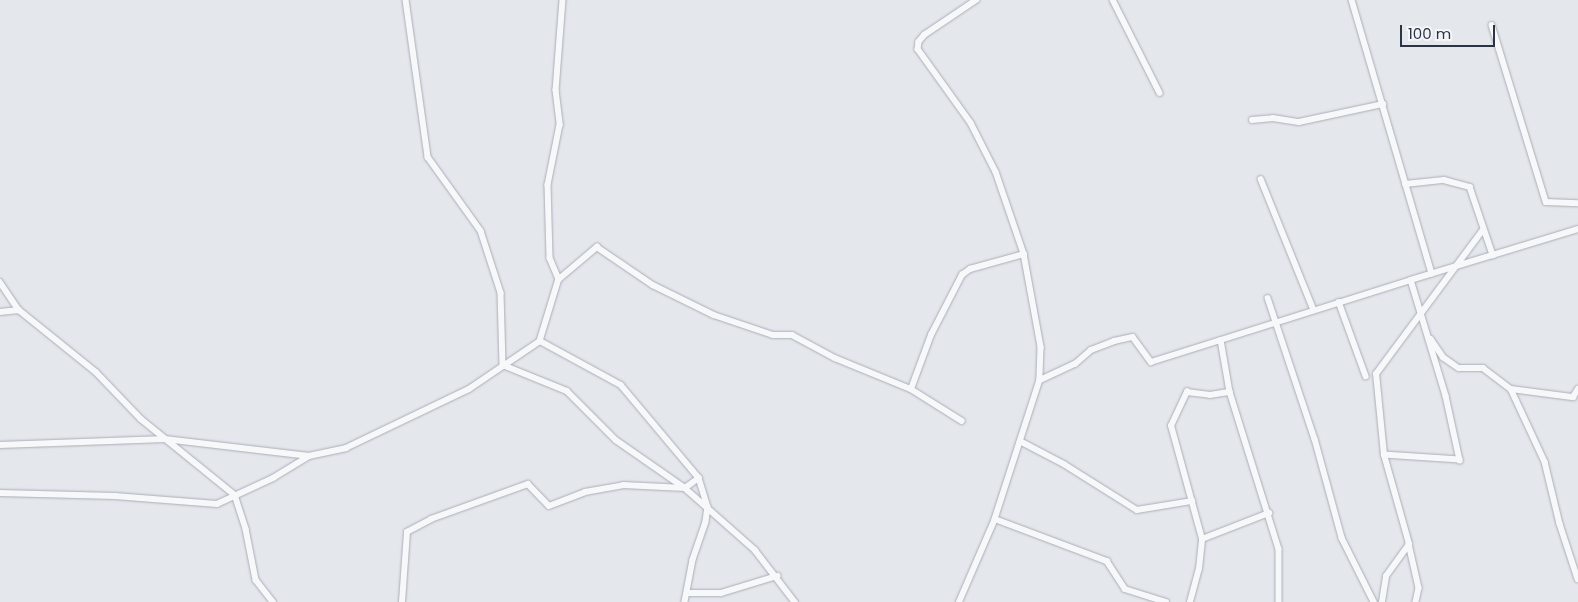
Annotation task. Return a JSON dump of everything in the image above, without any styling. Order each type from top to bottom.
[{"type":"street","points":[[406,0],[428,157],[455,200],[481,231],[501,292],[503,365]]},
{"type":"street","points":[[559,279],[550,258],[548,185],[560,125],[556,90],[563,0]]},
{"type":"street","points":[[959,602],[995,519],[1040,380],[1041,347],[1024,254],[996,172],[972,123],[918,49],[918,42],[925,35],[977,0]]},
{"type":"street","points":[[1113,0],[1160,93]]},
{"type":"street","points":[[1352,0],[1432,274]]},
{"type":"street","points":[[1492,25],[1546,202],[1578,203]]},
{"type":"street","points":[[1252,120],[1273,118],[1299,122],[1383,104]]},
{"type":"street","points":[[1261,179],[1314,310]]},
{"type":"street","points":[[1405,184],[1444,180],[1470,187],[1493,255]]},
{"type":"street","points":[[1040,380],[1075,364],[1091,350],[1114,341],[1133,337],[1151,362],[1578,229]]},
{"type":"street","points":[[1416,602],[1419,588],[1409,544],[1384,455],[1376,374],[1483,230]]},
{"type":"street","points":[[0,445],[166,439],[309,456],[346,448],[469,390],[540,341],[559,279],[597,248],[653,285],[714,315],[773,334],[792,335],[835,358],[911,388],[962,421]]},
{"type":"street","points":[[911,388],[931,335],[962,275],[970,269],[1024,254]]},
{"type":"street","points":[[1384,455],[1460,460],[1427,333],[1411,280]]},
{"type":"street","points":[[0,282],[19,310],[96,372],[166,439],[235,495],[246,529],[256,580],[273,602]]},
{"type":"street","points":[[1268,298],[1279,323],[1342,538],[1374,602]]},
{"type":"street","points":[[1339,302],[1366,376]]},
{"type":"street","points":[[0,312],[19,310]]},
{"type":"street","points":[[1427,333],[1443,358],[1459,368],[1483,368],[1511,389],[1545,462],[1560,524],[1578,579]]},
{"type":"street","points":[[1220,340],[1230,392],[1269,513],[1278,549],[1279,602]]},
{"type":"street","points":[[540,341],[620,385],[698,478],[708,507],[685,602]]},
{"type":"street","points":[[503,365],[567,391],[616,440],[685,488],[755,550],[777,576],[795,602]]},
{"type":"street","points":[[1511,389],[1573,397],[1578,389]]},
{"type":"street","points":[[1190,602],[1199,569],[1202,539],[1171,426],[1188,392],[1210,395],[1230,392]]},
{"type":"street","points":[[1020,441],[1064,464],[1137,510],[1192,500]]},
{"type":"street","points":[[0,493],[116,496],[218,504],[273,478],[309,456]]},
{"type":"street","points":[[402,602],[407,532],[431,519],[528,484],[550,506],[585,492],[623,484],[685,488],[698,478]]},
{"type":"street","points":[[1202,539],[1269,513]]},
{"type":"street","points":[[995,519],[1107,560],[1124,589],[1166,602]]},
{"type":"street","points":[[1382,602],[1386,576],[1409,544]]},
{"type":"street","points":[[687,593],[721,594],[777,576]]}]
